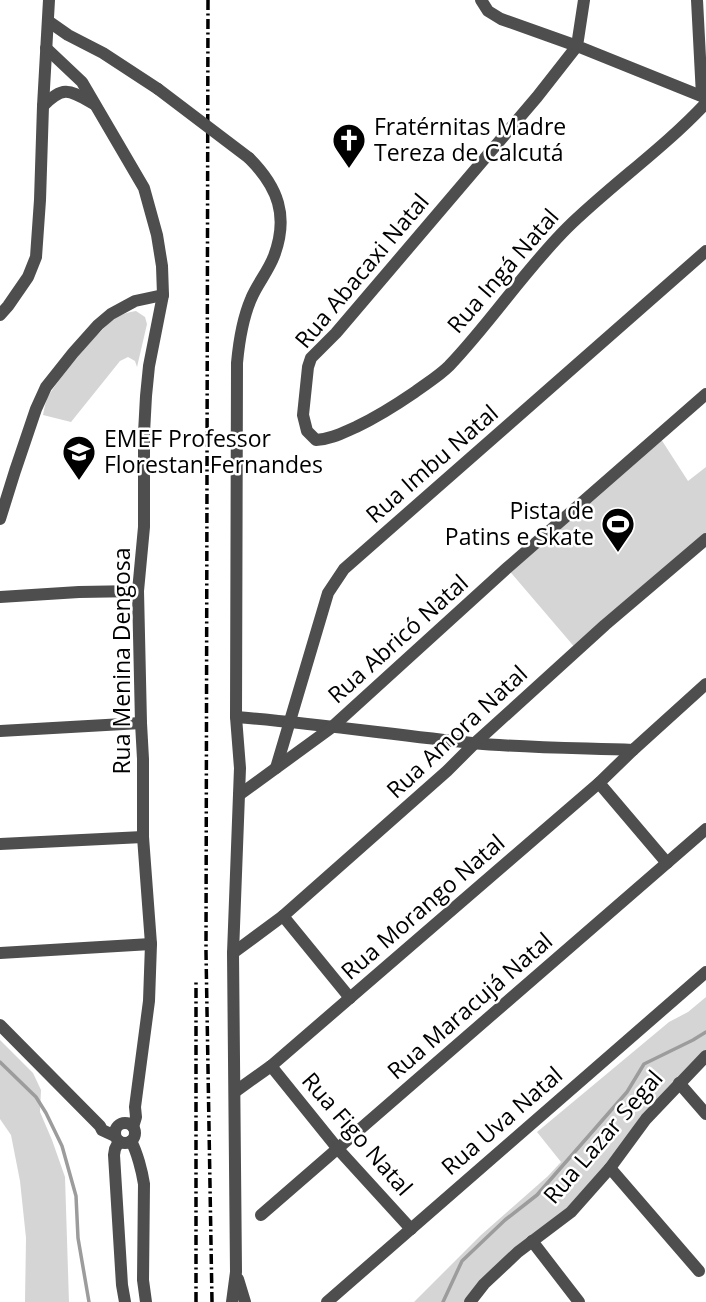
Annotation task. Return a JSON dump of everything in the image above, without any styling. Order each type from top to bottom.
[{"type":"street","points":[[0,315],[28,276],[36,257],[49,0]]},
{"type":"street","points":[[481,0],[488,11],[501,19],[577,46],[705,99],[702,14],[697,0]]},
{"type":"street","points":[[577,46],[584,0]]},
{"type":"street","points":[[48,21],[158,89],[249,158],[267,177],[278,198],[280,209],[280,231],[275,255],[245,314],[239,339],[236,388],[236,717],[240,768],[233,953],[236,1272],[232,1302]]},
{"type":"street","name":"Rua Abacaxi Natal","points":[[316,440],[307,430],[303,415],[308,367],[312,358],[439,213],[577,46]]},
{"type":"street","name":"Rua Menina Dengosa","points":[[46,48],[82,82],[144,188],[162,266],[163,295],[146,396],[144,527],[138,591],[143,837],[151,944],[149,1001],[136,1113],[114,1155],[125,1302]]},
{"type":"street","points":[[43,106],[55,94],[61,92],[71,92],[94,105]]},
{"type":"street","name":"Rua Ingá Natal","points":[[316,440],[329,439],[372,420],[436,378],[565,230],[645,161],[705,99]]},
{"type":"street","name":"Rua Imbu Natal","points":[[276,768],[328,593],[344,569],[706,251]]},
{"type":"street","points":[[0,519],[18,460],[46,387],[73,353],[111,314],[135,301],[163,295]]},
{"type":"street","name":"Rua Abricó Natal","points":[[239,795],[331,727],[706,394]]},
{"type":"street","name":"Rua Amora Natal","points":[[233,953],[283,916],[447,771],[605,625],[706,539]]},
{"type":"street","points":[[0,597],[138,591]]},
{"type":"street","name":"Rua Morango Natal","points":[[236,1091],[271,1066],[599,783],[706,684]]},
{"type":"street","points":[[236,717],[475,743],[633,750]]},
{"type":"street","points":[[0,731],[141,723]]},
{"type":"street","points":[[599,783],[667,863]]},
{"type":"street","name":"Rua Maracujá Natal","points":[[261,1215],[706,829]]},
{"type":"street","points":[[0,844],[143,837]]},
{"type":"street","points":[[283,916],[350,998]]},
{"type":"street","points":[[0,953],[151,944]]},
{"type":"street","name":"Rua Uva Natal","points":[[327,1302],[706,972]]},
{"type":"street","points":[[0,1025],[100,1126],[124,1134],[136,1149],[144,1184],[143,1280],[146,1302]]},
{"type":"street","name":"Rua Lazar Segal","points":[[470,1302],[484,1284],[518,1252],[571,1212],[610,1168],[646,1119],[706,1056]]},
{"type":"street","name":"Rua Figo Natal","points":[[271,1066],[338,1149],[411,1229]]},
{"type":"street","points":[[679,1083],[706,1114]]},
{"type":"street","points":[[610,1168],[699,1271]]},
{"type":"street","points":[[532,1241],[579,1302]]},
{"type":"street","points":[[236,1272],[245,1302]]},
{"type":"shaded area","points":[[136,311],[145,317],[147,324],[137,367],[135,361],[128,357],[120,361],[71,422],[43,415],[46,401],[52,391],[89,344],[115,318]]},
{"type":"shaded area","points":[[659,436],[688,481],[706,467],[706,539],[577,650],[507,568]]},
{"type":"shaded area","points":[[706,997],[706,1052],[591,1188],[464,1302],[414,1302],[481,1235],[561,1162],[537,1132],[669,1022],[688,1012]]},
{"type":"shaded area","points":[[0,1040],[33,1073],[41,1090],[40,1112],[65,1177],[69,1302],[25,1302],[26,1238],[20,1181],[11,1135],[0,1119]]},
{"type":"waterway","points":[[443,1302],[462,1261],[505,1220],[537,1195],[627,1092],[644,1064],[706,1032]]},
{"type":"waterway","points":[[0,1062],[36,1097],[62,1146],[76,1196],[78,1238],[89,1302]]},
{"type":"railway","points":[[208,0],[206,952],[212,1302]]},
{"type":"railway","points":[[196,980],[196,1302]]},
{"type":"place","name":"Fratérnitas Madre Tereza de Calcutá","points":[[349,170]]},
{"type":"place","name":"EMEF Professor Florestan Fernandes","points":[[79,482]]},
{"type":"place","name":"Pista de Patins e Skate","points":[[618,554]]}]
